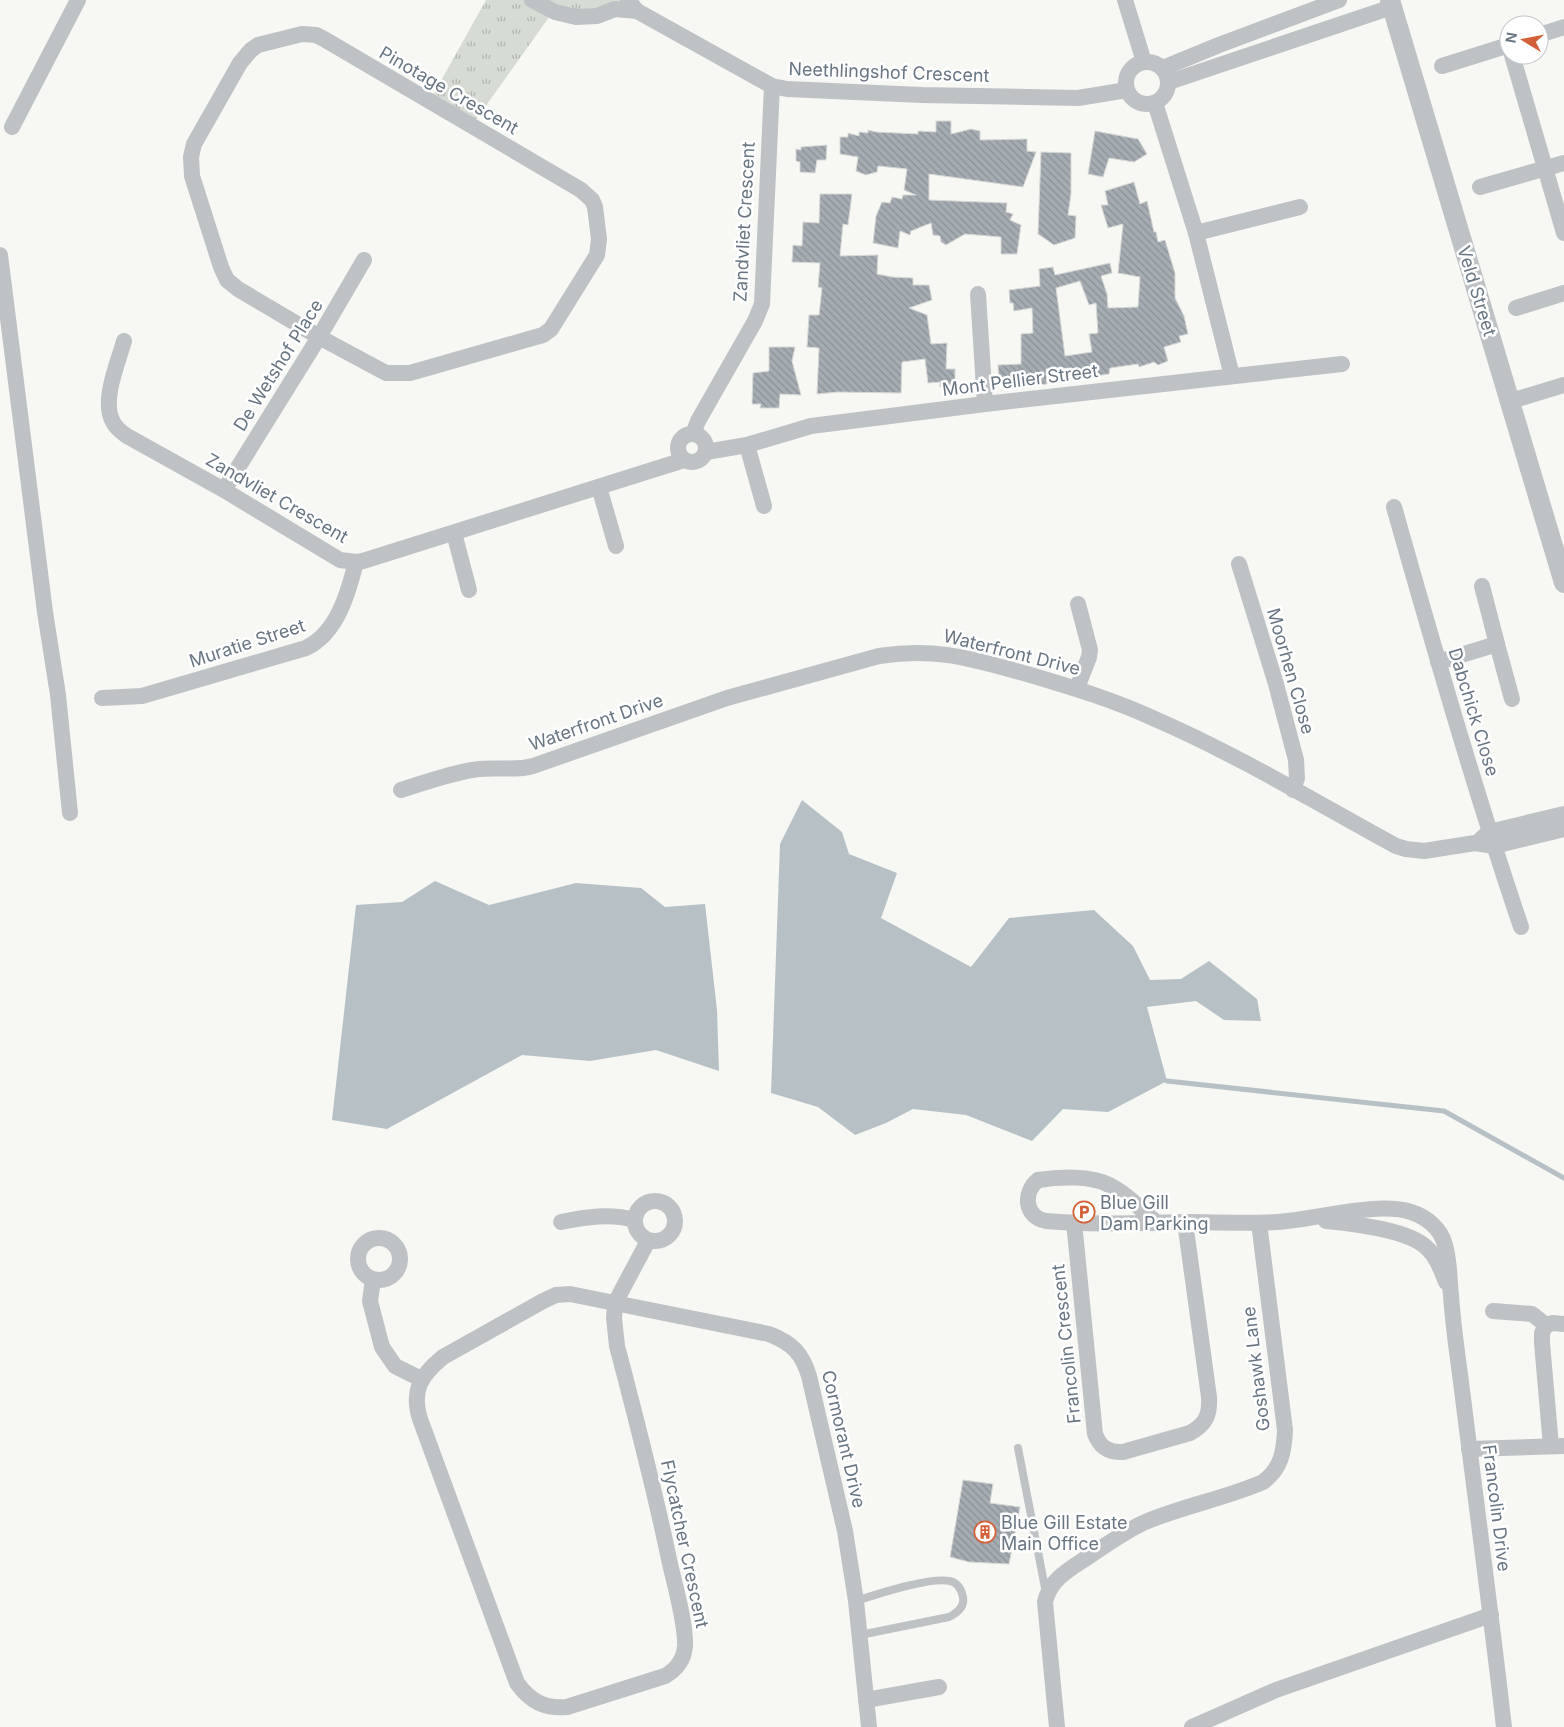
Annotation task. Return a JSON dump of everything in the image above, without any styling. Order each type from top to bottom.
[{"type":"street","points":[[12,127],[78,0]]},
{"type":"street","name":"Neethlingshof Crescent","points":[[532,0],[555,12],[576,17],[598,16],[616,9],[633,6],[772,86],[798,90],[1078,98],[1127,90]]},
{"type":"street","points":[[1125,0],[1144,62]]},
{"type":"street","points":[[1166,75],[1219,45],[1339,0]]},
{"type":"street","points":[[1166,75],[1391,3]]},
{"type":"street","name":"Veld Street","points":[[1391,3],[1564,583]]},
{"type":"street","points":[[1549,32],[1564,27]]},
{"type":"street","name":"Pinotage Crescent","points":[[302,34],[316,35],[581,190],[592,200],[599,239],[597,255],[555,325],[543,335],[401,374],[386,373],[378,370],[319,337],[238,290],[227,280],[221,267],[192,176],[192,150],[196,139],[240,63],[258,45],[302,34]]},
{"type":"street","points":[[1442,66],[1499,48]]},
{"type":"street","points":[[1144,62],[1157,64],[1166,75],[1167,91],[1155,103],[1146,104],[1138,102],[1132,98],[1127,90],[1126,81],[1129,72],[1136,65],[1144,62]]},
{"type":"street","points":[[1515,65],[1564,233]]},
{"type":"street","name":"Zandvliet Crescent","points":[[693,434],[701,415],[755,321],[762,304],[772,86]]},
{"type":"street","points":[[1155,103],[1196,233],[1232,376]]},
{"type":"street","points":[[1480,187],[1564,163]]},
{"type":"street","points":[[1196,233],[1300,207]]},
{"type":"street","points":[[0,256],[45,612],[58,695],[70,813]]},
{"type":"street","name":"De Wetshof Place","points":[[224,490],[319,337],[364,260]]},
{"type":"street","points":[[1516,308],[1564,293]]},
{"type":"street","points":[[978,294],[985,404]]},
{"type":"street","name":"Zandvliet Crescent","points":[[124,341],[108,406],[113,424],[127,436],[224,490],[340,560],[363,562],[684,460]]},
{"type":"street","name":"Mont Pellier Street","points":[[706,452],[747,445],[811,426],[985,404],[1342,364]]},
{"type":"street","points":[[1511,401],[1564,384]]},
{"type":"street","points":[[693,434],[704,440],[706,452],[702,459],[690,463],[680,456],[678,444],[687,435],[693,434]]},
{"type":"street","points":[[747,445],[764,506]]},
{"type":"street","points":[[599,487],[616,546]]},
{"type":"street","name":"Dabchick Close","points":[[1394,507],[1438,662],[1521,927]]},
{"type":"street","points":[[454,533],[469,590]]},
{"type":"street","name":"Muratie Street","points":[[102,698],[142,696],[306,648],[317,643],[332,626],[340,611],[356,562]]},
{"type":"street","name":"Moorhen Close","points":[[1239,564],[1276,684],[1296,760],[1297,778],[1293,790]]},
{"type":"street","points":[[1482,586],[1512,699]]},
{"type":"street","points":[[1077,688],[1090,650],[1078,604]]},
{"type":"street","points":[[1438,662],[1497,644]]},
{"type":"street","name":"Waterfront Drive","points":[[401,790],[459,772],[533,766],[727,698],[879,656],[896,653],[927,652],[956,655],[1077,688],[1156,719],[1396,846],[1406,849],[1424,851],[1564,829]]},
{"type":"street","name":"Waterfront Drive","points":[[1492,839],[1564,814]]},
{"type":"street","name":"Francolin Drive","points":[[1158,1224],[1118,1190],[1098,1180],[1054,1178],[1038,1180],[1034,1183],[1028,1196],[1030,1211],[1033,1216],[1046,1222],[1158,1224],[1185,1222],[1259,1223],[1309,1219],[1356,1211],[1395,1209],[1418,1214],[1427,1219],[1438,1230],[1445,1243],[1448,1260],[1450,1293],[1504,1727]]},
{"type":"street","points":[[652,1201],[662,1202],[670,1206],[675,1214],[676,1223],[666,1239],[657,1242],[648,1241],[641,1236],[636,1228],[635,1220],[638,1211],[644,1204],[652,1201]]},
{"type":"street","points":[[561,1222],[599,1215],[618,1216],[635,1220]]},
{"type":"street","name":"Francolin Drive","points":[[1309,1219],[1369,1227],[1401,1234],[1418,1241],[1432,1252],[1450,1293]]},
{"type":"street","name":"Francolin Crescent","points":[[1074,1222],[1095,1434],[1102,1446],[1114,1453],[1190,1433],[1198,1428],[1207,1418],[1209,1397],[1185,1222]]},
{"type":"street","name":"Goshawk Lane","points":[[1046,1595],[1049,1588],[1060,1576],[1131,1529],[1156,1518],[1251,1488],[1263,1482],[1275,1472],[1282,1455],[1285,1430],[1259,1223]]},
{"type":"street","points":[[373,1280],[370,1301],[382,1347],[395,1366],[421,1379],[430,1367],[443,1357],[556,1295],[570,1294],[615,1303],[648,1241]]},
{"type":"street","name":"Flycatcher Crescent","points":[[421,1379],[416,1403],[420,1420],[516,1683],[524,1694],[542,1706],[567,1707],[664,1676],[680,1664],[685,1646],[683,1628],[655,1494],[617,1346],[614,1318],[615,1303]]},
{"type":"street","name":"Cormorant Drive","points":[[615,1303],[769,1334],[783,1340],[797,1351],[802,1359],[810,1376],[845,1531],[860,1635],[868,1727]]},
{"type":"street","points":[[1493,1311],[1532,1314],[1546,1326]]},
{"type":"street","points":[[1469,1449],[1557,1446],[1542,1333],[1546,1326],[1552,1323],[1564,1324]]},
{"type":"street","points":[[1046,1595],[1045,1610],[1057,1727]]},
{"type":"street","points":[[1192,1727],[1276,1690],[1490,1615]]},
{"type":"street","points":[[866,1700],[939,1687]]},
{"type":"lane","points":[[1018,1448],[1046,1595]]},
{"type":"lane","points":[[856,1601],[896,1588],[941,1581],[956,1583],[960,1588],[964,1603],[960,1610],[949,1617],[860,1635]]},
{"type":"green space","points":[[486,0],[630,0],[643,15],[552,13],[470,128],[428,104]]},
{"type":"shaded area","points":[[802,800],[842,832],[849,854],[897,873],[881,918],[971,967],[1009,918],[1094,910],[1133,946],[1150,980],[1181,979],[1209,961],[1257,999],[1261,1021],[1224,1020],[1196,1001],[1147,1007],[1167,1081],[1108,1112],[1063,1109],[1032,1141],[966,1115],[913,1109],[886,1123],[855,1135],[818,1107],[771,1093],[780,844]]},
{"type":"shaded area","points":[[435,881],[489,905],[576,883],[641,888],[665,907],[705,904],[717,1010],[719,1071],[656,1050],[590,1061],[522,1055],[387,1129],[332,1120],[356,905],[402,902]]},
{"type":"building","points":[[936,121],[951,121],[951,134],[971,129],[980,131],[980,140],[1027,139],[1027,151],[1036,152],[1023,187],[929,174],[929,200],[1007,203],[1006,212],[1013,214],[1010,220],[1021,225],[1017,254],[1001,254],[1001,237],[965,234],[946,245],[941,242],[940,236],[933,235],[931,223],[911,231],[910,235],[900,231],[898,248],[873,243],[876,216],[882,202],[890,203],[892,197],[902,199],[903,195],[916,195],[904,190],[907,169],[878,166],[877,172],[866,175],[856,171],[858,157],[840,154],[840,137],[848,137],[848,133],[859,136],[859,132],[868,133],[868,130],[918,134],[918,131],[936,132]]},
{"type":"building","points":[[1095,131],[1138,139],[1147,154],[1134,162],[1109,158],[1103,177],[1088,174]]},
{"type":"building","points":[[827,145],[826,160],[817,160],[815,173],[800,172],[800,162],[796,161],[796,149],[801,150],[801,147]]},
{"type":"building","points":[[1041,152],[1071,153],[1071,194],[1068,215],[1076,216],[1075,238],[1054,245],[1038,234]]},
{"type":"building","points":[[1134,182],[1140,204],[1147,201],[1158,242],[1165,240],[1175,273],[1175,298],[1184,316],[1188,334],[1179,336],[1181,342],[1164,347],[1168,361],[1158,365],[1154,362],[1139,367],[1138,364],[1110,368],[1109,374],[1074,379],[1072,368],[1046,369],[1047,384],[1014,387],[999,384],[998,365],[1021,364],[1021,334],[1033,333],[1032,308],[1014,311],[1013,303],[1010,303],[1009,290],[1040,286],[1039,269],[1053,267],[1055,275],[1110,263],[1112,273],[1101,276],[1107,294],[1108,308],[1138,307],[1140,277],[1118,273],[1123,224],[1108,228],[1101,205],[1108,205],[1105,191]],"holes":[[[1080,281],[1089,305],[1096,303],[1098,333],[1089,334],[1092,352],[1065,356],[1056,288]]]},
{"type":"building","points":[[820,194],[852,194],[848,225],[843,224],[840,256],[878,255],[877,274],[913,278],[913,285],[929,285],[932,300],[909,308],[927,315],[931,344],[947,343],[946,369],[955,369],[955,386],[940,387],[940,382],[928,383],[925,359],[902,362],[901,393],[838,392],[817,394],[819,348],[807,347],[809,315],[819,315],[822,288],[818,287],[820,263],[792,262],[793,245],[802,246],[803,222],[819,223]]},
{"type":"building","points":[[769,347],[795,347],[792,361],[801,395],[780,394],[779,408],[760,408],[761,404],[752,404],[753,373],[769,371]]},
{"type":"building","name":"Blue Gill Estate Main Office","points":[[963,1480],[993,1484],[990,1503],[1020,1507],[1009,1564],[969,1562],[950,1557]]},
{"type":"waterway","points":[[1167,1081],[1444,1111],[1564,1178]]},
{"type":"place","name":"Blue Gill Dam Parking","points":[[1084,1212]]},
{"type":"place","name":"Blue Gill Estate Main Office","points":[[985,1532]]}]
